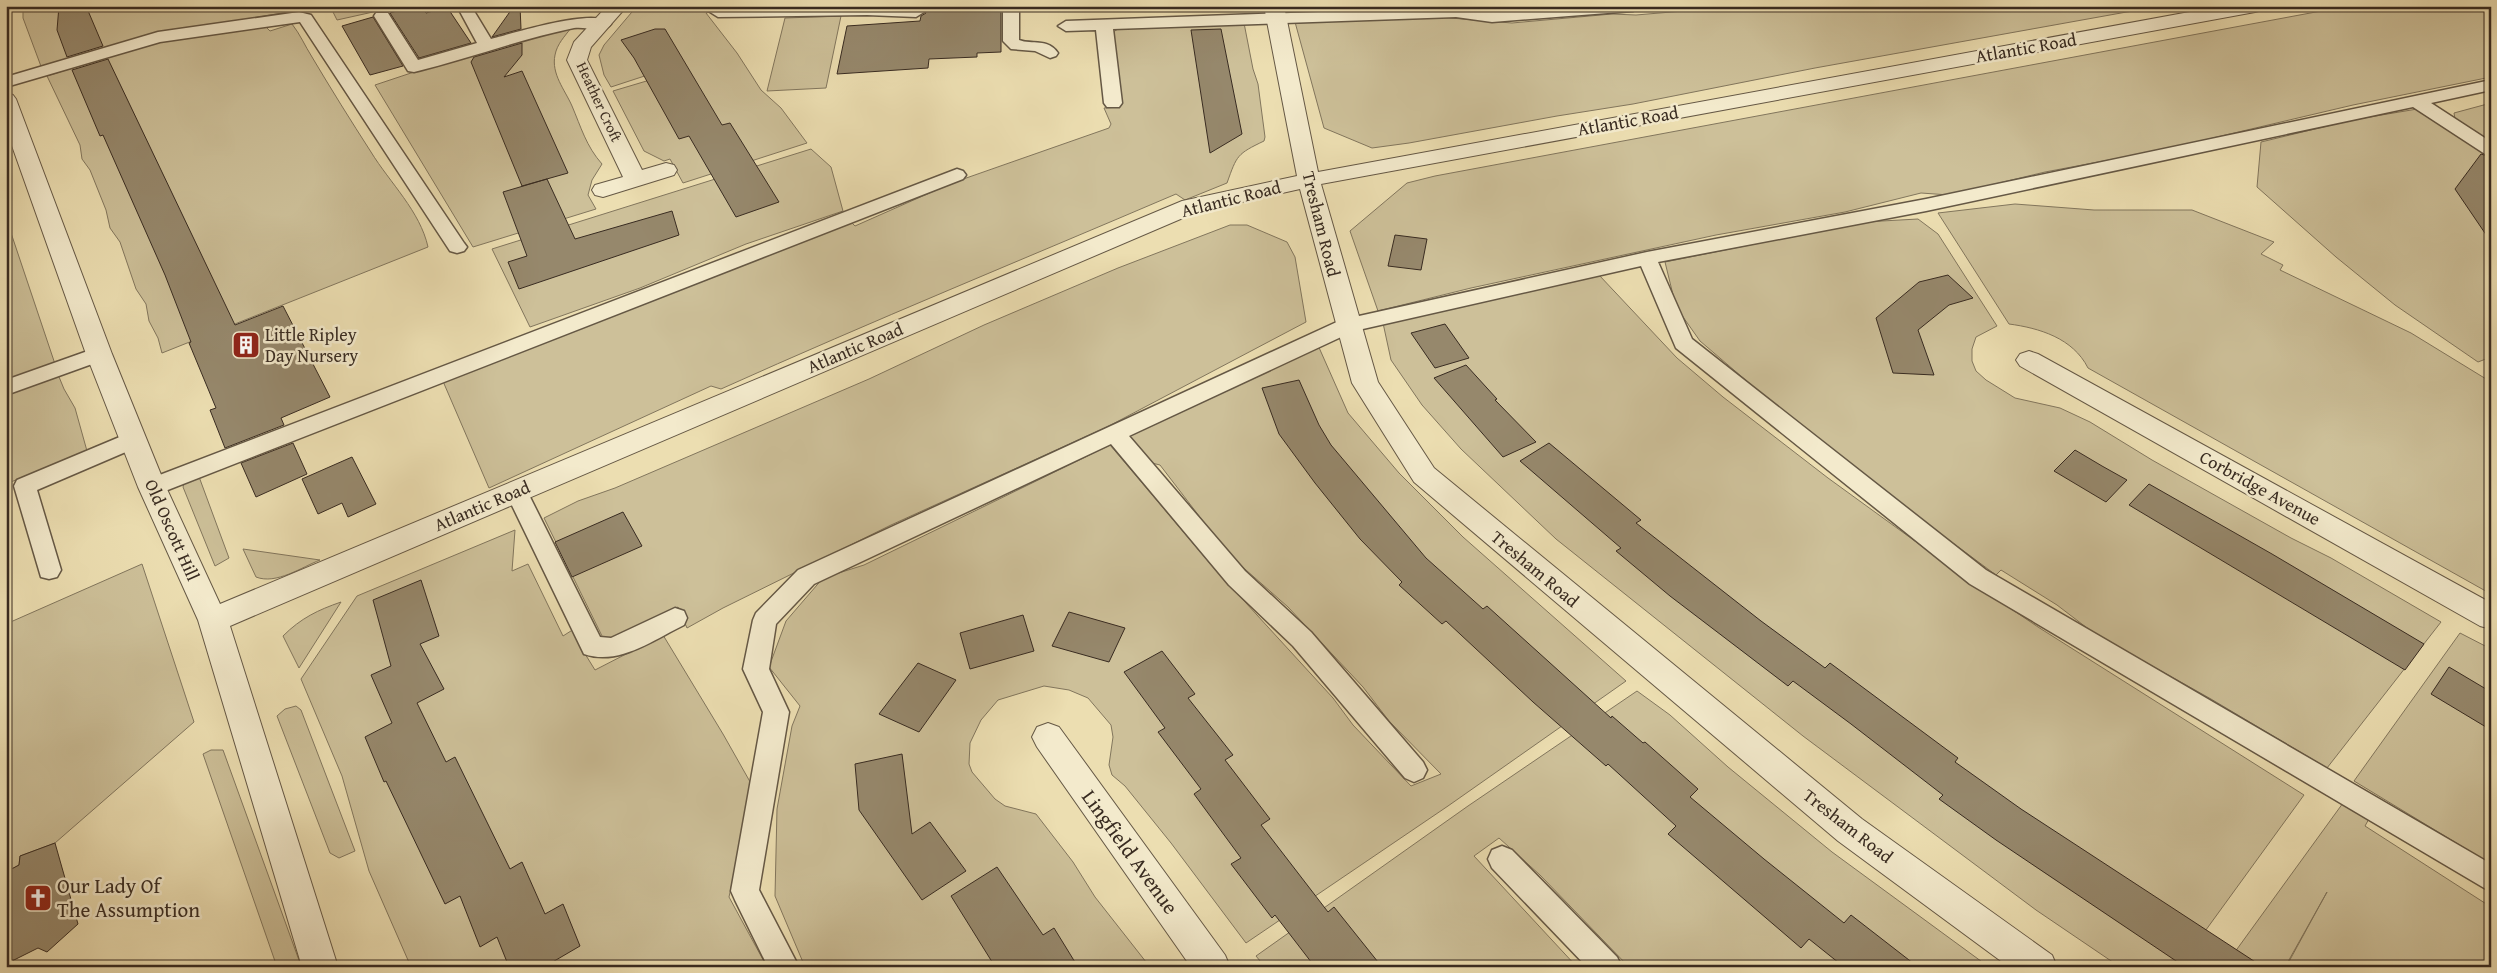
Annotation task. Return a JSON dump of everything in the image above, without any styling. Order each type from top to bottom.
[{"type":"street","name":"Heather Croft","points":[[618,6],[581,46],[577,60],[636,180]]},
{"type":"street","name":"Atlantic Road","points":[[213,620],[1190,206],[1309,180],[2255,6]]},
{"type":"street","name":"Tresham Road","points":[[1275,12],[1309,180],[1365,382],[1424,476],[1850,830],[2040,967]]},
{"type":"street","name":"Old Oscott Hill","points":[[6,99],[99,354],[152,487],[213,620],[320,967]]},
{"type":"street","points":[[603,190],[666,170]]},
{"type":"street","name":"Corbridge Avenue","points":[[2029,360],[2491,617]]},
{"type":"street","name":"Lingfield Avenue","points":[[1048,736],[1212,967]]},
{"type":"lane","points":[[464,6],[487,45]]},
{"type":"lane","points":[[1011,6],[1011,42],[1017,46],[1038,46],[1050,53]]},
{"type":"lane","points":[[1066,26],[1104,25],[1275,12],[1456,12],[1492,17],[1633,6]]},
{"type":"lane","points":[[718,12],[867,8],[916,12]]},
{"type":"lane","points":[[382,16],[414,67],[487,45],[577,23],[603,24]]},
{"type":"lane","points":[[6,82],[158,37],[299,17],[305,18],[457,247]]},
{"type":"lane","points":[[1104,25],[1113,103]]},
{"type":"lane","points":[[784,967],[745,891],[776,712],[756,669],[765,620],[806,576],[1348,325],[1647,258],[1926,205],[2491,84]]},
{"type":"lane","points":[[2415,100],[2491,150]]},
{"type":"lane","points":[[152,487],[957,174]]},
{"type":"lane","points":[[1647,258],[1683,343],[1978,577],[2491,879]]},
{"type":"lane","points":[[6,388],[99,354]]},
{"type":"lane","points":[[1114,433],[1238,578],[1302,639],[1414,770]]},
{"type":"lane","points":[[49,570],[24,486],[134,439]]},
{"type":"lane","points":[[516,491],[593,648],[613,648],[675,618]]},
{"type":"lane","points":[[1502,859],[1606,967]]},
{"type":"shaded area","points":[[30,6],[322,6],[236,21],[42,69],[23,18],[23,12]]},
{"type":"shaded area","points":[[330,6],[400,6],[337,20]]},
{"type":"shaded area","points":[[637,6],[725,6],[722,7],[723,9],[706,13],[737,53],[761,90],[781,108],[807,143],[683,183],[670,159],[664,161],[644,151],[613,91],[670,74],[666,69],[611,87],[604,75],[599,55],[604,45]]},
{"type":"shaded area","points":[[1701,6],[2160,6],[1815,68],[1633,104],[1372,148],[1324,128],[1295,22],[1438,17],[1512,23],[1612,14],[1636,15],[1683,11]]},
{"type":"shaded area","points":[[2348,6],[2491,6],[2491,77],[2353,105],[2162,150],[2045,172],[1949,195],[1921,193],[1845,212],[1716,235],[1471,288],[1378,311],[1350,231],[1407,183],[1435,176]]},
{"type":"shaded area","points":[[841,16],[826,88],[767,91],[785,18]]},
{"type":"shaded area","points":[[262,23],[270,31],[292,24],[295,28],[371,152],[411,209],[424,234],[428,247],[162,353],[158,338],[149,321],[146,304],[136,289],[120,242],[110,228],[106,210],[90,170],[82,159],[80,145],[47,76],[168,38]]},
{"type":"shaded area","points":[[1244,23],[1253,69],[1258,84],[1265,137],[1264,141],[1239,156],[1227,183],[1185,200],[1176,194],[721,389],[711,386],[489,488],[442,379],[850,221],[855,226],[952,183],[1109,128],[1111,124],[1104,108],[1120,107],[1119,76],[1114,62],[1110,34],[1118,29]]},
{"type":"shaded area","points":[[571,28],[556,51],[554,62],[559,82],[572,106],[581,129],[596,157],[602,164],[592,180],[588,195],[596,209],[473,247],[375,85],[474,52]]},
{"type":"shaded area","points":[[2491,103],[2491,146],[2455,119],[2454,113]]},
{"type":"shaded area","points":[[2423,108],[2491,153],[2491,357],[2478,362],[2395,305],[2336,257],[2257,187],[2261,142],[2352,120]]},
{"type":"shaded area","points":[[811,149],[831,167],[843,211],[746,244],[640,288],[530,327],[492,249]]},
{"type":"shaded area","points":[[2015,204],[2094,210],[2192,210],[2274,242],[2261,254],[2283,265],[2280,270],[2411,333],[2491,382],[2491,594],[2088,368],[2074,349],[2054,336],[2032,328],[2009,324],[1938,213]]},
{"type":"shaded area","points":[[6,218],[55,364],[6,382]]},
{"type":"shaded area","points":[[1918,219],[1938,234],[1997,326],[1976,337],[1972,349],[1972,361],[1976,371],[1986,380],[2015,398],[2060,408],[2090,422],[2152,460],[2291,538],[2331,558],[2441,622],[2327,768],[2211,699],[2095,634],[2057,605],[2001,570],[1996,575],[1888,495],[1790,418],[1700,341],[1676,307],[1665,262],[1864,222]]},
{"type":"shaded area","points":[[1230,225],[1247,225],[1287,242],[1295,257],[1306,322],[1107,427],[891,525],[723,608],[687,628],[678,607],[613,639],[603,638],[544,518],[578,501],[615,488],[869,379],[984,325],[1118,268]]},
{"type":"shaded area","points":[[1599,275],[1677,358],[1723,397],[1828,478],[1970,581],[2038,627],[2304,795],[2179,967],[2120,967],[2036,910],[1803,736],[1556,539],[1461,449],[1422,405],[1391,360],[1383,323]]},
{"type":"shaded area","points":[[1317,343],[1348,413],[1399,473],[1463,537],[1626,681],[1448,806],[1246,943],[1171,843],[1125,786],[1112,775],[1109,765],[1113,737],[1111,725],[1088,698],[1069,690],[1044,686],[998,700],[981,720],[970,743],[969,764],[972,772],[995,799],[1005,806],[1036,814],[1073,862],[1095,897],[1150,967],[805,967],[775,896],[777,809],[792,726],[800,706],[769,667],[786,621],[823,578],[864,565],[1110,445],[1213,567],[1333,698],[1353,725],[1411,786],[1441,774],[1389,721],[1363,687],[1288,607],[1229,555],[1160,465],[1144,461],[1126,437]]},
{"type":"shaded area","points":[[57,372],[75,408],[87,451],[6,484],[6,391]]},
{"type":"shaded area","points":[[198,474],[229,558],[215,566],[183,487],[184,483]]},
{"type":"shaded area","points":[[515,530],[512,571],[528,564],[563,636],[574,629],[582,649],[595,670],[663,635],[723,734],[753,787],[729,897],[767,967],[411,967],[369,871],[342,776],[301,679],[357,596]]},
{"type":"shaded area","points":[[243,549],[320,560],[280,577],[264,579],[256,577]]},
{"type":"shaded area","points":[[142,564],[194,722],[55,843],[20,856],[19,865],[6,872],[6,624]]},
{"type":"shaded area","points":[[341,602],[299,668],[283,636],[310,615]]},
{"type":"shaded area","points":[[2460,633],[2491,649],[2491,864],[2354,781]]},
{"type":"shaded area","points":[[1637,691],[1670,715],[1728,767],[1832,852],[1989,967],[1629,967],[1540,875],[1499,838],[1474,856],[1577,967],[1265,967],[1256,956],[1468,806]]},
{"type":"shaded area","points":[[296,706],[301,710],[355,851],[339,858],[330,853],[277,716],[285,709]]},
{"type":"shaded area","points":[[211,750],[223,750],[300,963],[299,967],[277,967],[203,754]]},
{"type":"shaded area","points":[[2343,803],[2370,817],[2365,826],[2491,907],[2491,967],[2286,967],[2327,892],[2285,967],[2224,967]]},
{"type":"building","points":[[59,6],[86,6],[103,46],[67,57],[57,30]]},
{"type":"building","points":[[413,6],[421,6],[426,13],[447,7],[471,43],[419,58],[390,13]]},
{"type":"building","points":[[514,6],[520,6],[521,29],[492,37]]},
{"type":"building","points":[[922,6],[1001,6],[1001,52],[977,53],[977,57],[929,59],[928,68],[837,74],[847,26],[920,21],[921,16],[926,13]]},
{"type":"building","points":[[373,17],[403,66],[370,75],[342,26]]},
{"type":"building","points":[[655,29],[665,29],[722,125],[730,123],[779,202],[736,217],[689,136],[679,139],[634,58],[621,40]]},
{"type":"building","points":[[1221,29],[1242,134],[1210,153],[1191,30]]},
{"type":"building","points":[[522,43],[522,55],[504,77],[522,71],[568,173],[522,186],[471,62],[474,57]]},
{"type":"building","points":[[108,59],[235,325],[283,306],[330,397],[281,418],[284,425],[225,448],[210,410],[216,408],[189,343],[191,342],[165,275],[103,135],[100,136],[72,70]]},
{"type":"building","points":[[2481,154],[2491,157],[2491,242],[2455,189]]},
{"type":"building","points":[[547,179],[575,239],[672,211],[679,235],[519,289],[508,262],[527,256],[503,192]]},
{"type":"building","points":[[1395,235],[1427,239],[1421,270],[1388,266]]},
{"type":"building","points":[[1948,275],[1973,298],[1949,305],[1918,330],[1934,375],[1893,373],[1876,318],[1919,282]]},
{"type":"building","points":[[1445,324],[1469,358],[1435,368],[1411,333]]},
{"type":"building","points":[[1466,365],[1497,399],[1495,400],[1536,442],[1503,457],[1434,378]]},
{"type":"building","points":[[1299,380],[1319,425],[1331,445],[1426,558],[1483,609],[1487,606],[1611,718],[1612,716],[1643,743],[1645,742],[1698,789],[1690,797],[1764,859],[1844,923],[1851,915],[1918,967],[1844,967],[1809,939],[1801,948],[1668,834],[1676,826],[1608,764],[1606,766],[1533,702],[1446,621],[1442,624],[1399,585],[1402,582],[1360,539],[1279,434],[1262,388]]},
{"type":"building","points":[[293,443],[307,474],[256,497],[241,463]]},
{"type":"building","points":[[1549,443],[1641,520],[1636,523],[1761,621],[1825,668],[1830,663],[1958,758],[1955,762],[2021,809],[2263,967],[2185,967],[1996,840],[1939,799],[1943,795],[1851,724],[1793,681],[1788,686],[1670,596],[1616,551],[1621,548],[1520,461]]},
{"type":"building","points":[[2075,450],[2127,480],[2106,502],[2054,471]]},
{"type":"building","points":[[352,457],[376,504],[348,517],[342,503],[318,514],[302,479]]},
{"type":"building","points":[[2149,484],[2424,644],[2405,670],[2129,505]]},
{"type":"building","points":[[623,512],[642,546],[572,577],[555,542]]},
{"type":"building","points":[[421,580],[439,636],[420,644],[444,689],[417,703],[446,762],[455,757],[510,869],[522,862],[545,914],[563,904],[580,946],[544,967],[509,967],[497,937],[480,947],[460,896],[445,904],[386,781],[384,782],[365,737],[392,723],[371,675],[391,666],[373,600]]},
{"type":"building","points":[[1069,612],[1125,628],[1109,662],[1052,646]]},
{"type":"building","points":[[1023,615],[1034,651],[970,669],[960,633]]},
{"type":"building","points":[[1162,651],[1195,694],[1188,698],[1233,755],[1225,760],[1270,819],[1261,825],[1328,912],[1334,907],[1382,967],[1315,967],[1275,915],[1272,918],[1231,864],[1241,858],[1194,794],[1201,789],[1158,732],[1165,728],[1124,672]]},
{"type":"building","points":[[918,663],[956,680],[919,732],[879,714]]},
{"type":"building","points":[[2449,667],[2491,692],[2491,730],[2431,694]]},
{"type":"building","points":[[902,754],[912,834],[930,822],[966,871],[922,900],[859,810],[855,764]]},
{"type":"building","name":"Our Lady Of The Assumption","points":[[55,843],[78,924],[47,952],[38,948],[6,964],[6,872],[19,865],[20,856]]},
{"type":"building","points":[[997,867],[1043,935],[1054,928],[1078,967],[992,967],[994,965],[951,896]]},
{"type":"place","name":"Little Ripley Day Nursery","points":[[246,345]]},
{"type":"place","name":"Our Lady Of The Assumption","points":[[38,898]]}]
